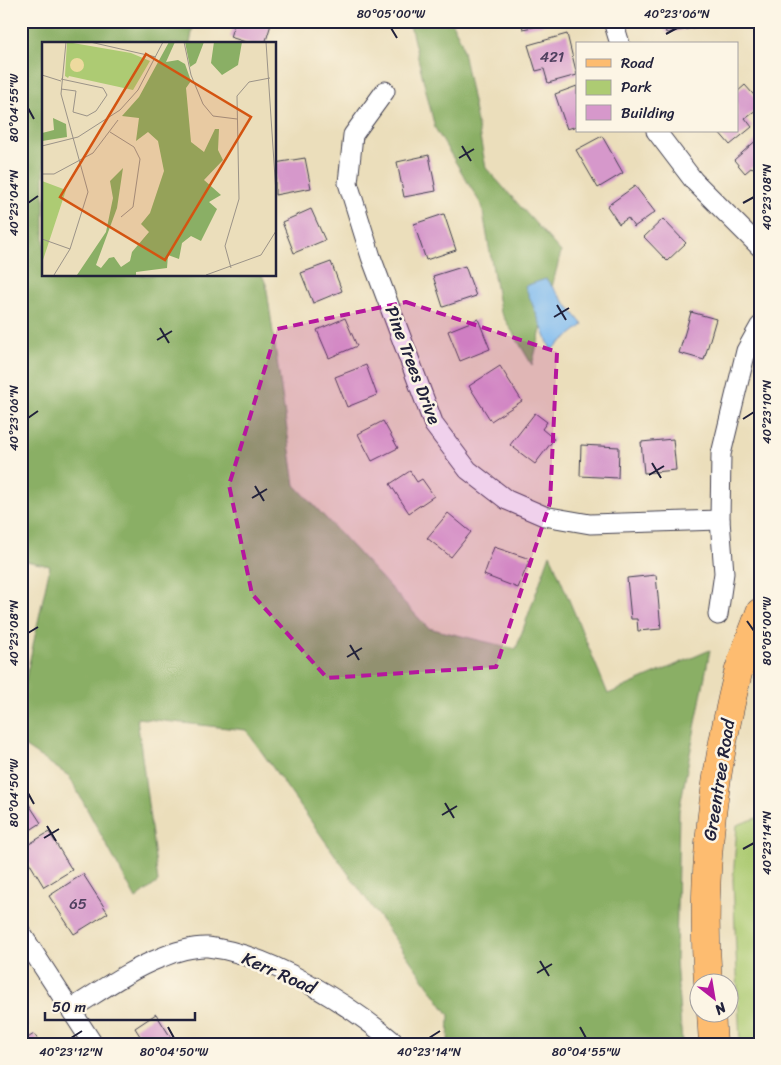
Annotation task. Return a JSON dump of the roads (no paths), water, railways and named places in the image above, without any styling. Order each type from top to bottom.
[{"type":"main road","name":"Greentree Road","points":[[707,972],[708,846],[716,774],[739,672],[760,612]]},
{"type":"main road","points":[[712,1022],[713,1044]]},
{"type":"street","points":[[613,21],[619,42]]},
{"type":"street","name":"Pine Trees Drive","points":[[385,92],[352,135],[348,183],[371,257],[434,425],[468,470],[507,500],[544,516],[590,524],[720,520]]},
{"type":"street","points":[[657,132],[694,181],[760,247]]},
{"type":"street","points":[[718,615],[724,573],[720,520],[721,454],[746,351],[760,326]]},
{"type":"street","points":[[21,933],[93,1044]]},
{"type":"street","name":"Kerr Road","points":[[71,1009],[161,957],[207,947],[247,956],[302,981],[366,1019],[396,1044]]},
{"type":"water","points":[[546,279],[583,325],[551,350],[525,286]]}]
